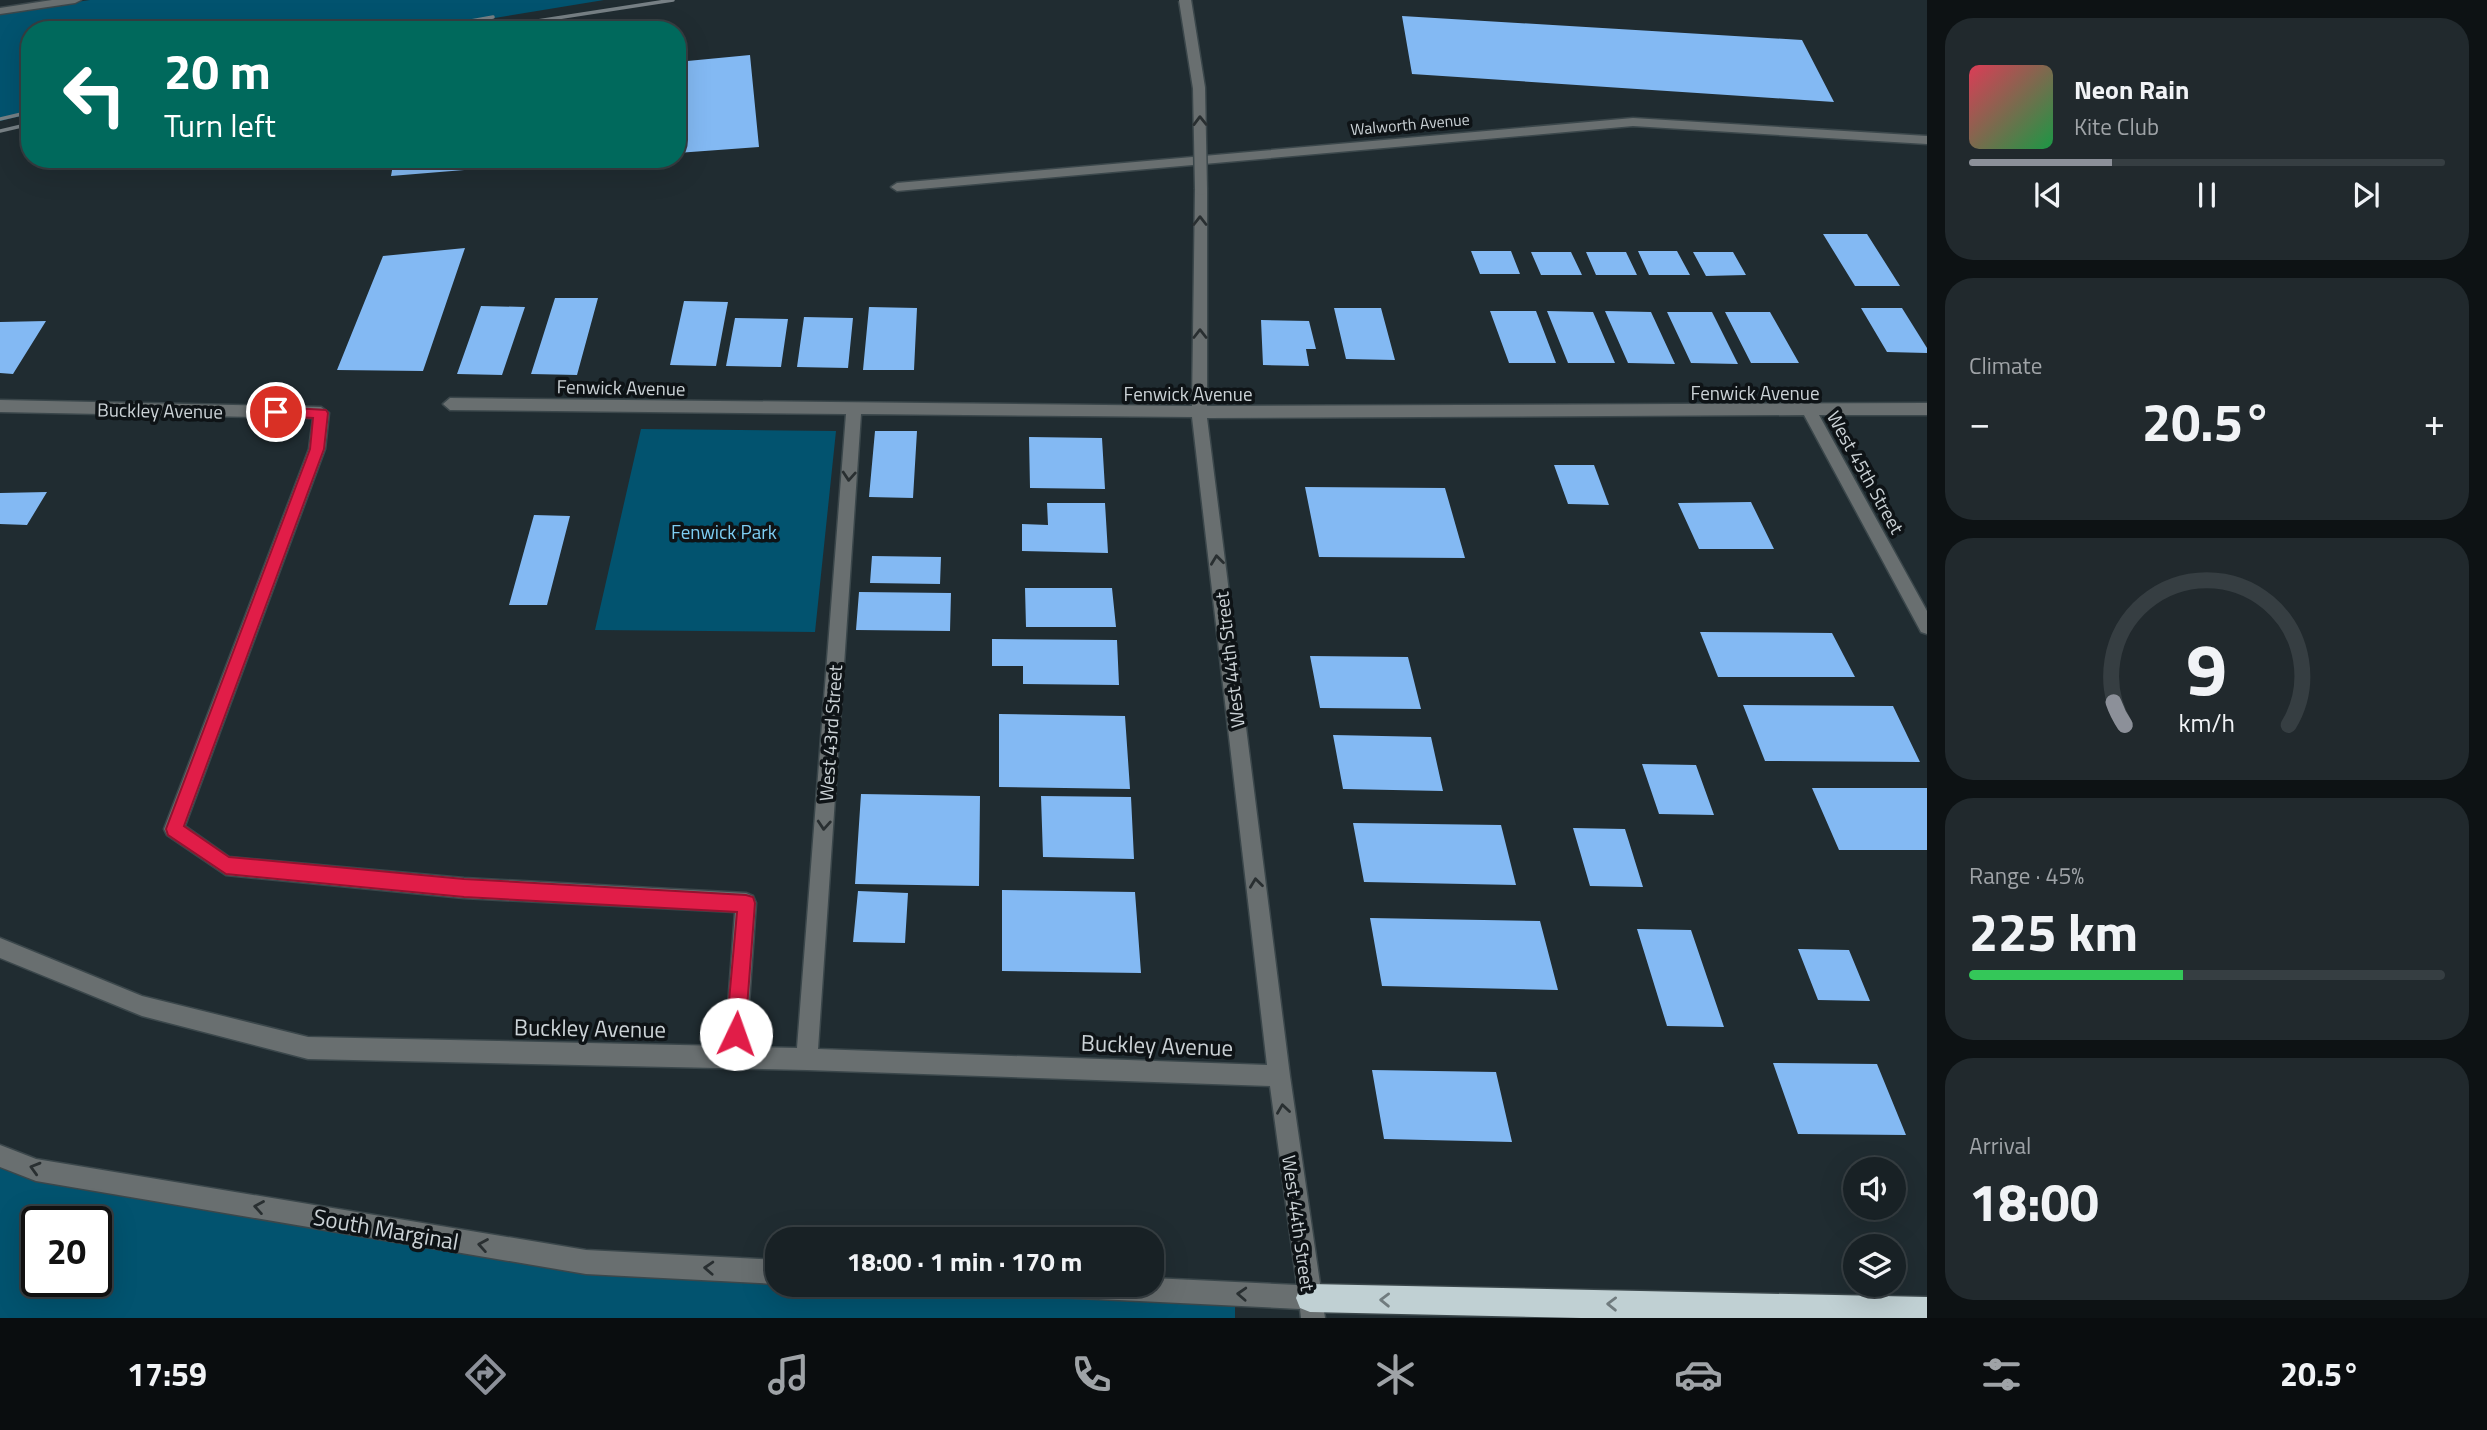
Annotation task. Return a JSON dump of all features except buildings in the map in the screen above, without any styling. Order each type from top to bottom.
[{"type":"highway","points":[[1311,1308],[1927,1311]]},
{"type":"street","points":[[0,10],[75,0]]},
{"type":"street","name":"West 44th Street","points":[[1185,0],[1199,88],[1199,412],[1279,1076],[1311,1308]]},
{"type":"street","name":"Walworth Avenue","points":[[897,187],[1633,122],[1927,140]]},
{"type":"street","name":"Fenwick Avenue","points":[[450,404],[1199,412],[1927,409]]},
{"type":"street","name":"Buckley Avenue","points":[[0,405],[321,413],[317,449],[174,829],[226,866],[464,888],[746,903],[734,1057]]},
{"type":"street","name":"West 43rd Street","points":[[807,1059],[854,408]]},
{"type":"street","name":"West 45th Street","points":[[1809,411],[1927,627]]},
{"type":"street","name":"Buckley Avenue","points":[[0,948],[142,1006],[308,1048],[807,1059],[1279,1076]]},
{"type":"street","name":"South Marginal","points":[[0,1156],[36,1170],[586,1262],[765,1271]]},
{"type":"street","points":[[1164,1295],[1311,1308]]},
{"type":"green space","points":[[90,0],[604,0],[476,21],[21,21],[21,116],[0,121],[0,13]]},
{"type":"green space","name":"Fenwick Park","points":[[641,429],[836,431],[815,632],[595,630]]},
{"type":"green space","points":[[0,1156],[586,1262],[765,1271],[765,1297],[1164,1297],[1164,1290],[1235,1294],[1235,1318],[0,1318]]},
{"type":"railway","points":[[537,21],[673,0]]},
{"type":"railway","points":[[471,21],[493,17]]},
{"type":"railway","points":[[0,119],[21,114]]},
{"type":"railway","points":[[0,131],[21,126]]},
{"type":"route","points":[[276,412],[321,413],[317,449],[174,829],[226,866],[464,888],[746,903],[736,1034]]}]
